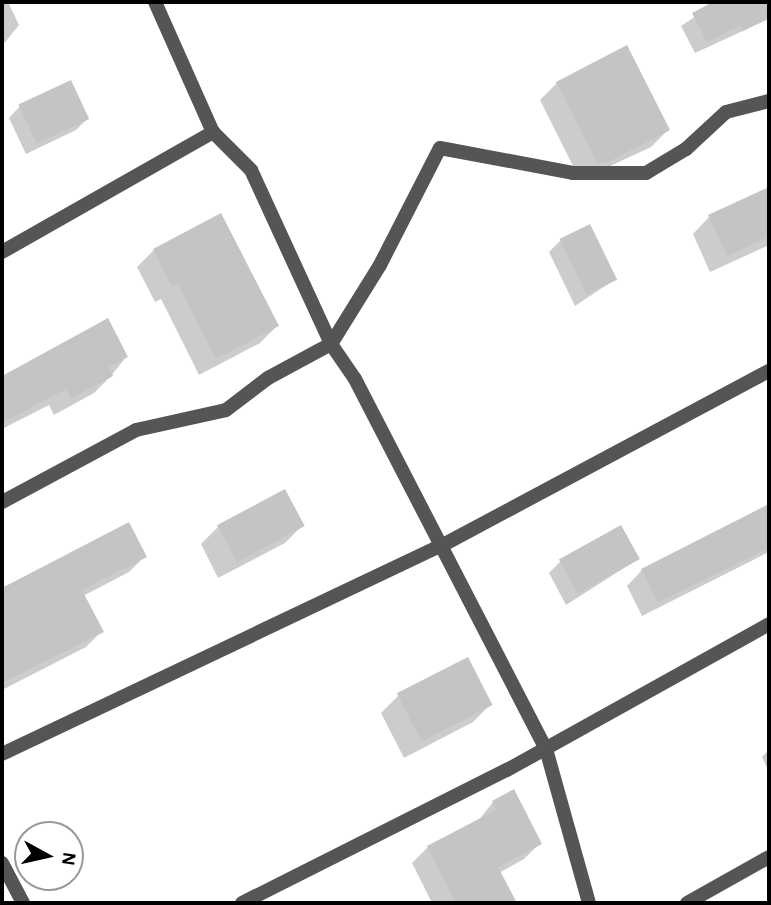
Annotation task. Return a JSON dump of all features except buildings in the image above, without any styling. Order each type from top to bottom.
[{"type":"street","points":[[155,2],[213,132],[251,170],[331,344],[355,379],[546,749],[589,903]]},
{"type":"street","points":[[2,502],[136,430],[226,410],[268,378],[331,344],[380,265],[440,148],[573,173],[646,173],[686,149],[726,113],[769,101]]},
{"type":"street","points":[[2,252],[213,132]]},
{"type":"street","points":[[2,754],[442,547],[769,371]]},
{"type":"street","points":[[242,903],[546,749],[769,624]]},
{"type":"street","points":[[687,903],[769,857]]},
{"type":"street","points":[[2,863],[23,903]]}]
